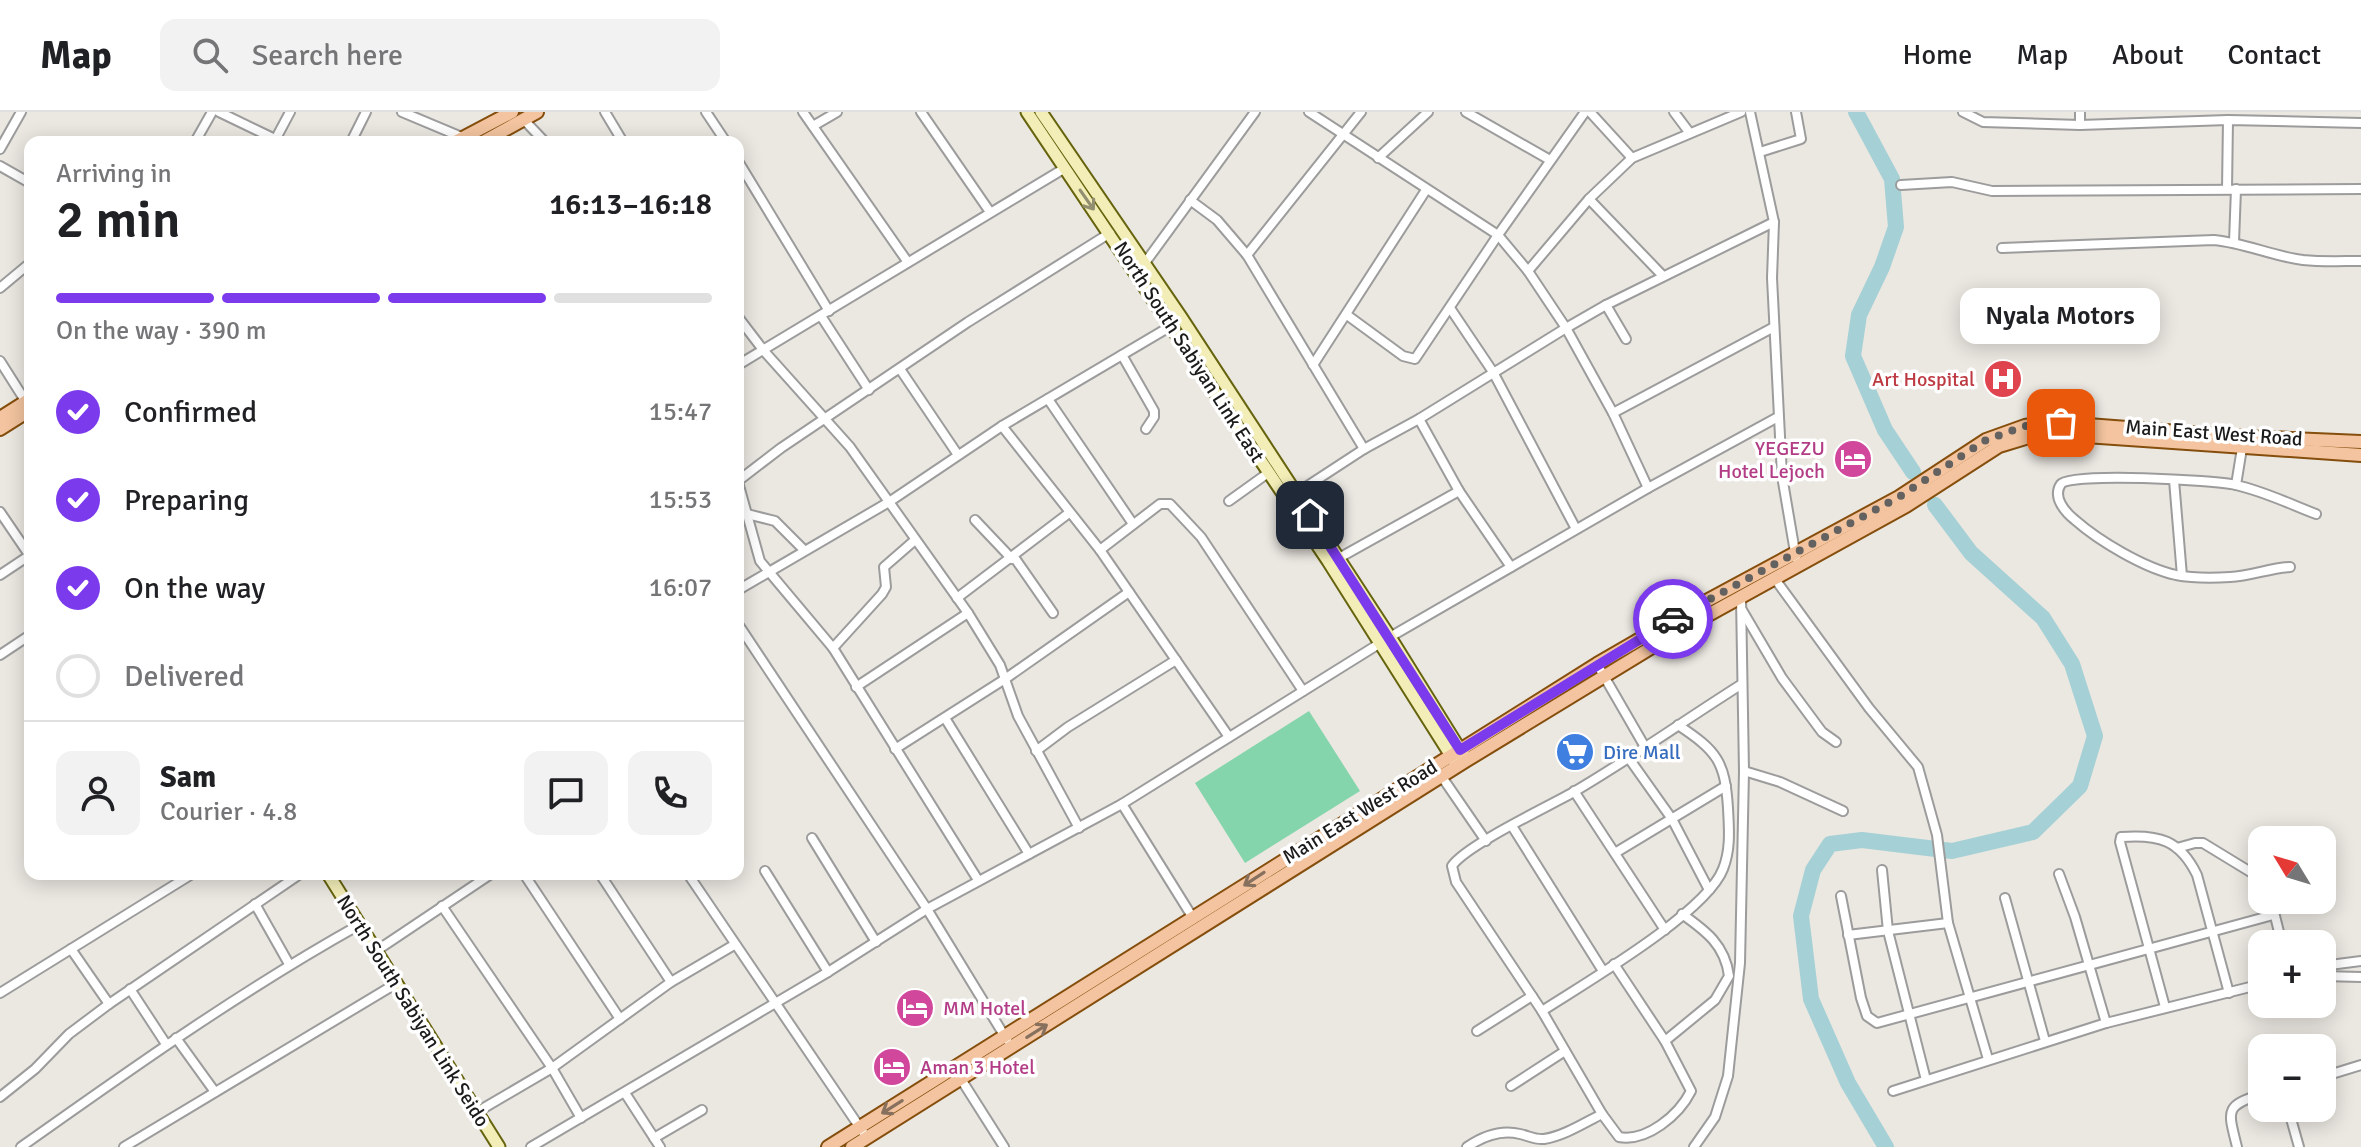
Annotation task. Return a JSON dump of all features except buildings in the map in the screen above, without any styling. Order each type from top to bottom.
[{"type":"main road","points":[[467,136],[512,112]]},
{"type":"main road","points":[[494,136],[537,112]]},
{"type":"main road","name":"North South Sabiyan Link East","points":[[1027,112],[1049,134],[1140,269],[1171,326],[1268,473],[1339,558],[1385,640]]},
{"type":"main road","name":"North South Sabiyan Link East","points":[[1041,112],[1065,168],[1110,233],[1181,317],[1291,497],[1459,758]]},
{"type":"main road","points":[[0,418],[24,409]]},
{"type":"main road","points":[[0,429],[24,411]]},
{"type":"main road","name":"Main East West Road","points":[[828,1147],[864,1132],[1406,793],[1597,664],[1699,605],[1796,560],[1902,501],[2001,433],[2025,426],[2061,428],[2306,445],[2361,455]]},
{"type":"main road","name":"Main East West Road","points":[[2306,445],[2361,442]]},
{"type":"main road","name":"Main East West Road","points":[[1406,793],[1442,777],[1459,758],[1672,635],[1741,604],[1796,560]]},
{"type":"main road","name":"North South Sabiyan Link Seido","points":[[332,880],[499,1147]]},
{"type":"main road","name":"Main East West Road","points":[[1182,932],[1193,918],[1234,900]]},
{"type":"main road","name":"Main East West Road","points":[[852,1147],[864,1132]]},
{"type":"street","points":[[0,149],[21,112]]},
{"type":"street","points":[[198,136],[212,112]]},
{"type":"street","points":[[219,112],[266,136]]},
{"type":"street","points":[[276,136],[290,112]]},
{"type":"street","points":[[354,136],[366,112]]},
{"type":"street","points":[[402,112],[452,136]]},
{"type":"street","points":[[605,112],[619,136]]},
{"type":"street","points":[[706,112],[722,136]]},
{"type":"street","points":[[803,112],[907,261]]},
{"type":"street","points":[[813,126],[837,112]]},
{"type":"street","points":[[921,112],[990,212]]},
{"type":"street","points":[[1140,269],[1255,112]]},
{"type":"street","points":[[1309,112],[1498,235],[1528,271],[1566,328],[1613,413],[1648,488]]},
{"type":"street","points":[[1247,255],[1361,112]]},
{"type":"street","points":[[1378,158],[1428,112]]},
{"type":"street","points":[[1466,112],[1550,160]]},
{"type":"street","points":[[1347,315],[1403,356],[1415,359],[1550,160],[1587,112],[1632,158]]},
{"type":"street","points":[[1674,112],[1689,132]]},
{"type":"street","points":[[1528,271],[1589,199],[1632,158],[1741,112]]},
{"type":"street","points":[[1750,112],[1774,222],[1778,417],[1782,476],[1796,560]]},
{"type":"street","points":[[1760,152],[1801,139],[1796,112]]},
{"type":"street","points":[[1963,112],[1983,122],[2080,125],[2228,120],[2361,123]]},
{"type":"street","points":[[2080,112],[2080,125]]},
{"type":"street","points":[[524,120],[539,136]]},
{"type":"street","points":[[2228,120],[2234,242]]},
{"type":"street","points":[[0,166],[24,180]]},
{"type":"street","points":[[744,362],[1065,168]]},
{"type":"street","points":[[744,171],[869,390]]},
{"type":"street","points":[[1901,185],[1952,182],[1992,191],[2361,189]]},
{"type":"street","points":[[1313,365],[1426,190]]},
{"type":"street","points":[[1589,199],[1663,276]]},
{"type":"street","points":[[1190,200],[1217,220],[1247,255],[1364,449]]},
{"type":"street","points":[[1291,497],[1364,449],[1606,305],[1774,222]]},
{"type":"street","points":[[744,476],[968,322],[1110,233]]},
{"type":"street","points":[[2002,248],[2214,240],[2234,242],[2302,260],[2361,261]]},
{"type":"street","points":[[0,288],[24,268]]},
{"type":"street","points":[[1606,305],[1626,339]]},
{"type":"street","points":[[1450,308],[1493,372],[1576,529]]},
{"type":"street","points":[[744,325],[826,420],[889,502],[990,646],[1036,751],[1079,828]]},
{"type":"street","points":[[744,587],[889,502],[1002,426],[1171,326]]},
{"type":"street","points":[[1613,413],[1774,327]]},
{"type":"street","points":[[1122,355],[1154,411],[1154,417],[1146,429]]},
{"type":"street","points":[[0,361],[24,399]]},
{"type":"street","points":[[900,369],[958,455]]},
{"type":"street","points":[[1048,399],[1133,524]]},
{"type":"street","points":[[531,1147],[777,1003],[927,909],[1122,804],[1385,640],[1648,488],[1778,417]]},
{"type":"street","points":[[1419,419],[1459,491],[1511,567]]},
{"type":"street","points":[[1002,426],[1100,550],[1229,737]]},
{"type":"street","points":[[2236,485],[2243,441]]},
{"type":"street","points":[[1229,501],[1268,473]]},
{"type":"street","points":[[2290,567],[2232,577],[2174,575],[2110,547],[2065,512],[2058,493],[2060,485],[2066,480],[2174,480],[2236,485],[2316,514]]},
{"type":"street","points":[[2174,480],[2182,576]]},
{"type":"street","points":[[1339,558],[1459,491]]},
{"type":"street","points":[[744,499],[754,544],[768,573],[833,648],[978,880]]},
{"type":"street","points":[[1100,550],[1164,502],[1176,510],[1201,537],[1303,691]]},
{"type":"street","points":[[0,512],[24,546]]},
{"type":"street","points":[[957,598],[1069,513]]},
{"type":"street","points":[[747,514],[775,521],[804,550]]},
{"type":"street","points":[[975,520],[1013,558],[1053,613]]},
{"type":"street","points":[[833,648],[882,594],[886,587],[884,567],[915,540]]},
{"type":"street","points":[[0,575],[24,559]]},
{"type":"street","points":[[1775,579],[1869,708],[1914,760],[1922,775],[1937,835],[1948,923],[1988,1059]]},
{"type":"street","points":[[895,749],[1005,679],[1129,592]]},
{"type":"street","points":[[1694,1147],[1715,1117],[1728,1076],[1740,963],[1744,771],[1741,604]]},
{"type":"street","points":[[1741,604],[1782,678],[1822,732],[1836,742]]},
{"type":"street","points":[[856,687],[968,613]]},
{"type":"street","points":[[744,633],[927,909],[1008,1042]]},
{"type":"street","points":[[0,655],[24,639]]},
{"type":"street","points":[[1036,751],[1068,727],[1176,660]]},
{"type":"street","points":[[1597,664],[1645,747]]},
{"type":"street","points":[[1614,964],[1665,1041],[1691,1091],[1660,1125],[1645,1135],[1630,1139],[1619,1137],[1602,1114],[1542,1011],[1453,875],[1452,866],[1456,860],[1486,841],[1574,791],[1742,684]]},
{"type":"street","points":[[945,718],[1029,854]]},
{"type":"street","points":[[1542,1011],[1665,930],[1709,890],[1722,872],[1729,838],[1724,773],[1716,756],[1678,725]]},
{"type":"street","points":[[1628,757],[1672,819],[1709,890]]},
{"type":"street","points":[[1744,771],[1780,782],[1843,811]]},
{"type":"street","points":[[1442,777],[1486,841]]},
{"type":"street","points":[[1615,853],[1726,786]]},
{"type":"street","points":[[1574,791],[1665,930]]},
{"type":"street","points":[[1122,804],[1193,918]]},
{"type":"street","points":[[1512,826],[1603,971]]},
{"type":"street","points":[[2165,1007],[2120,839],[2148,836],[2167,841],[2189,858],[2197,875],[2229,993]]},
{"type":"street","points":[[812,838],[876,942]]},
{"type":"street","points":[[2177,848],[2203,843],[2248,870]]},
{"type":"street","points":[[1882,870],[1888,931],[1926,1080]]},
{"type":"street","points":[[765,871],[828,972]]},
{"type":"street","points":[[2059,874],[2106,1023]]},
{"type":"street","points":[[0,993],[182,880]]},
{"type":"street","points":[[0,1097],[35,1069],[69,1034],[109,1004],[291,880]]},
{"type":"street","points":[[376,951],[482,880]]},
{"type":"street","points":[[528,880],[620,1019]]},
{"type":"street","points":[[604,880],[671,982]]},
{"type":"street","points":[[692,880],[864,1132]]},
{"type":"street","points":[[1841,896],[1861,998],[1867,1016],[1877,1023],[2273,915],[2278,930]]},
{"type":"street","points":[[2005,898],[2045,1041]]},
{"type":"street","points":[[255,904],[289,964]]},
{"type":"street","points":[[442,906],[552,1068],[581,1118]]},
{"type":"street","points":[[1665,1041],[1715,1000],[1729,976],[1722,951],[1713,937],[1682,914]]},
{"type":"street","points":[[1848,935],[1948,923]]},
{"type":"street","points":[[21,1147],[166,1044],[289,964],[359,925]]},
{"type":"street","points":[[477,1112],[552,1068],[671,982],[734,945]]},
{"type":"street","points":[[71,949],[109,1004]]},
{"type":"street","points":[[2336,964],[2361,961]]},
{"type":"street","points":[[2336,976],[2361,977]]},
{"type":"street","points":[[124,1147],[397,983]]},
{"type":"street","points":[[1893,1091],[2106,1023],[2248,988]]},
{"type":"street","points":[[130,989],[166,1044]]},
{"type":"street","points":[[1477,1031],[1532,996]]},
{"type":"street","points":[[176,1038],[215,1092]]},
{"type":"street","points":[[1511,1086],[1565,1051]]},
{"type":"street","points":[[2336,1073],[2361,1065]]},
{"type":"street","points":[[958,1074],[1004,1147]]},
{"type":"street","points":[[625,1093],[660,1147]]},
{"type":"street","points":[[2237,1147],[2232,1109],[2237,1102],[2248,1098]]},
{"type":"street","points":[[654,1138],[702,1110]]},
{"type":"street","points":[[1467,1147],[1481,1137],[1496,1133],[1548,1138],[1602,1114]]},
{"type":"street","points":[[2292,1122],[2299,1147]]},
{"type":"green space","points":[[1309,711],[1360,791],[1245,863],[1195,783]]},
{"type":"waterway","points":[[1856,112],[1892,179],[1896,227],[1882,267],[1859,315],[1853,356],[1885,430],[1913,472]]},
{"type":"waterway","points":[[1886,1147],[1848,1083],[1811,999],[1801,916],[1813,870],[1830,844],[1862,840],[1952,851],[2033,832],[2080,786],[2095,736],[2072,664],[2043,618],[1971,553],[1935,505]]},
{"type":"way so far","points":[[1673,619],[1899,497],[1986,440],[2025,426],[2061,423]]},
{"type":"place","name":"Art Hospital","points":[[2003,379]]},
{"type":"place","name":"Nyala Motors","points":[[2061,423]]},
{"type":"place","name":"YEGEZU Hotel Lejoch","points":[[1853,459]]},
{"type":"place","name":"Dire Mall","points":[[1575,752]]},
{"type":"place","name":"MM Hotel","points":[[915,1008]]},
{"type":"place","name":"Aman 3 Hotel","points":[[892,1067]]},
{"type":"route","points":[[1310,515],[1460,750],[1673,619]]}]
